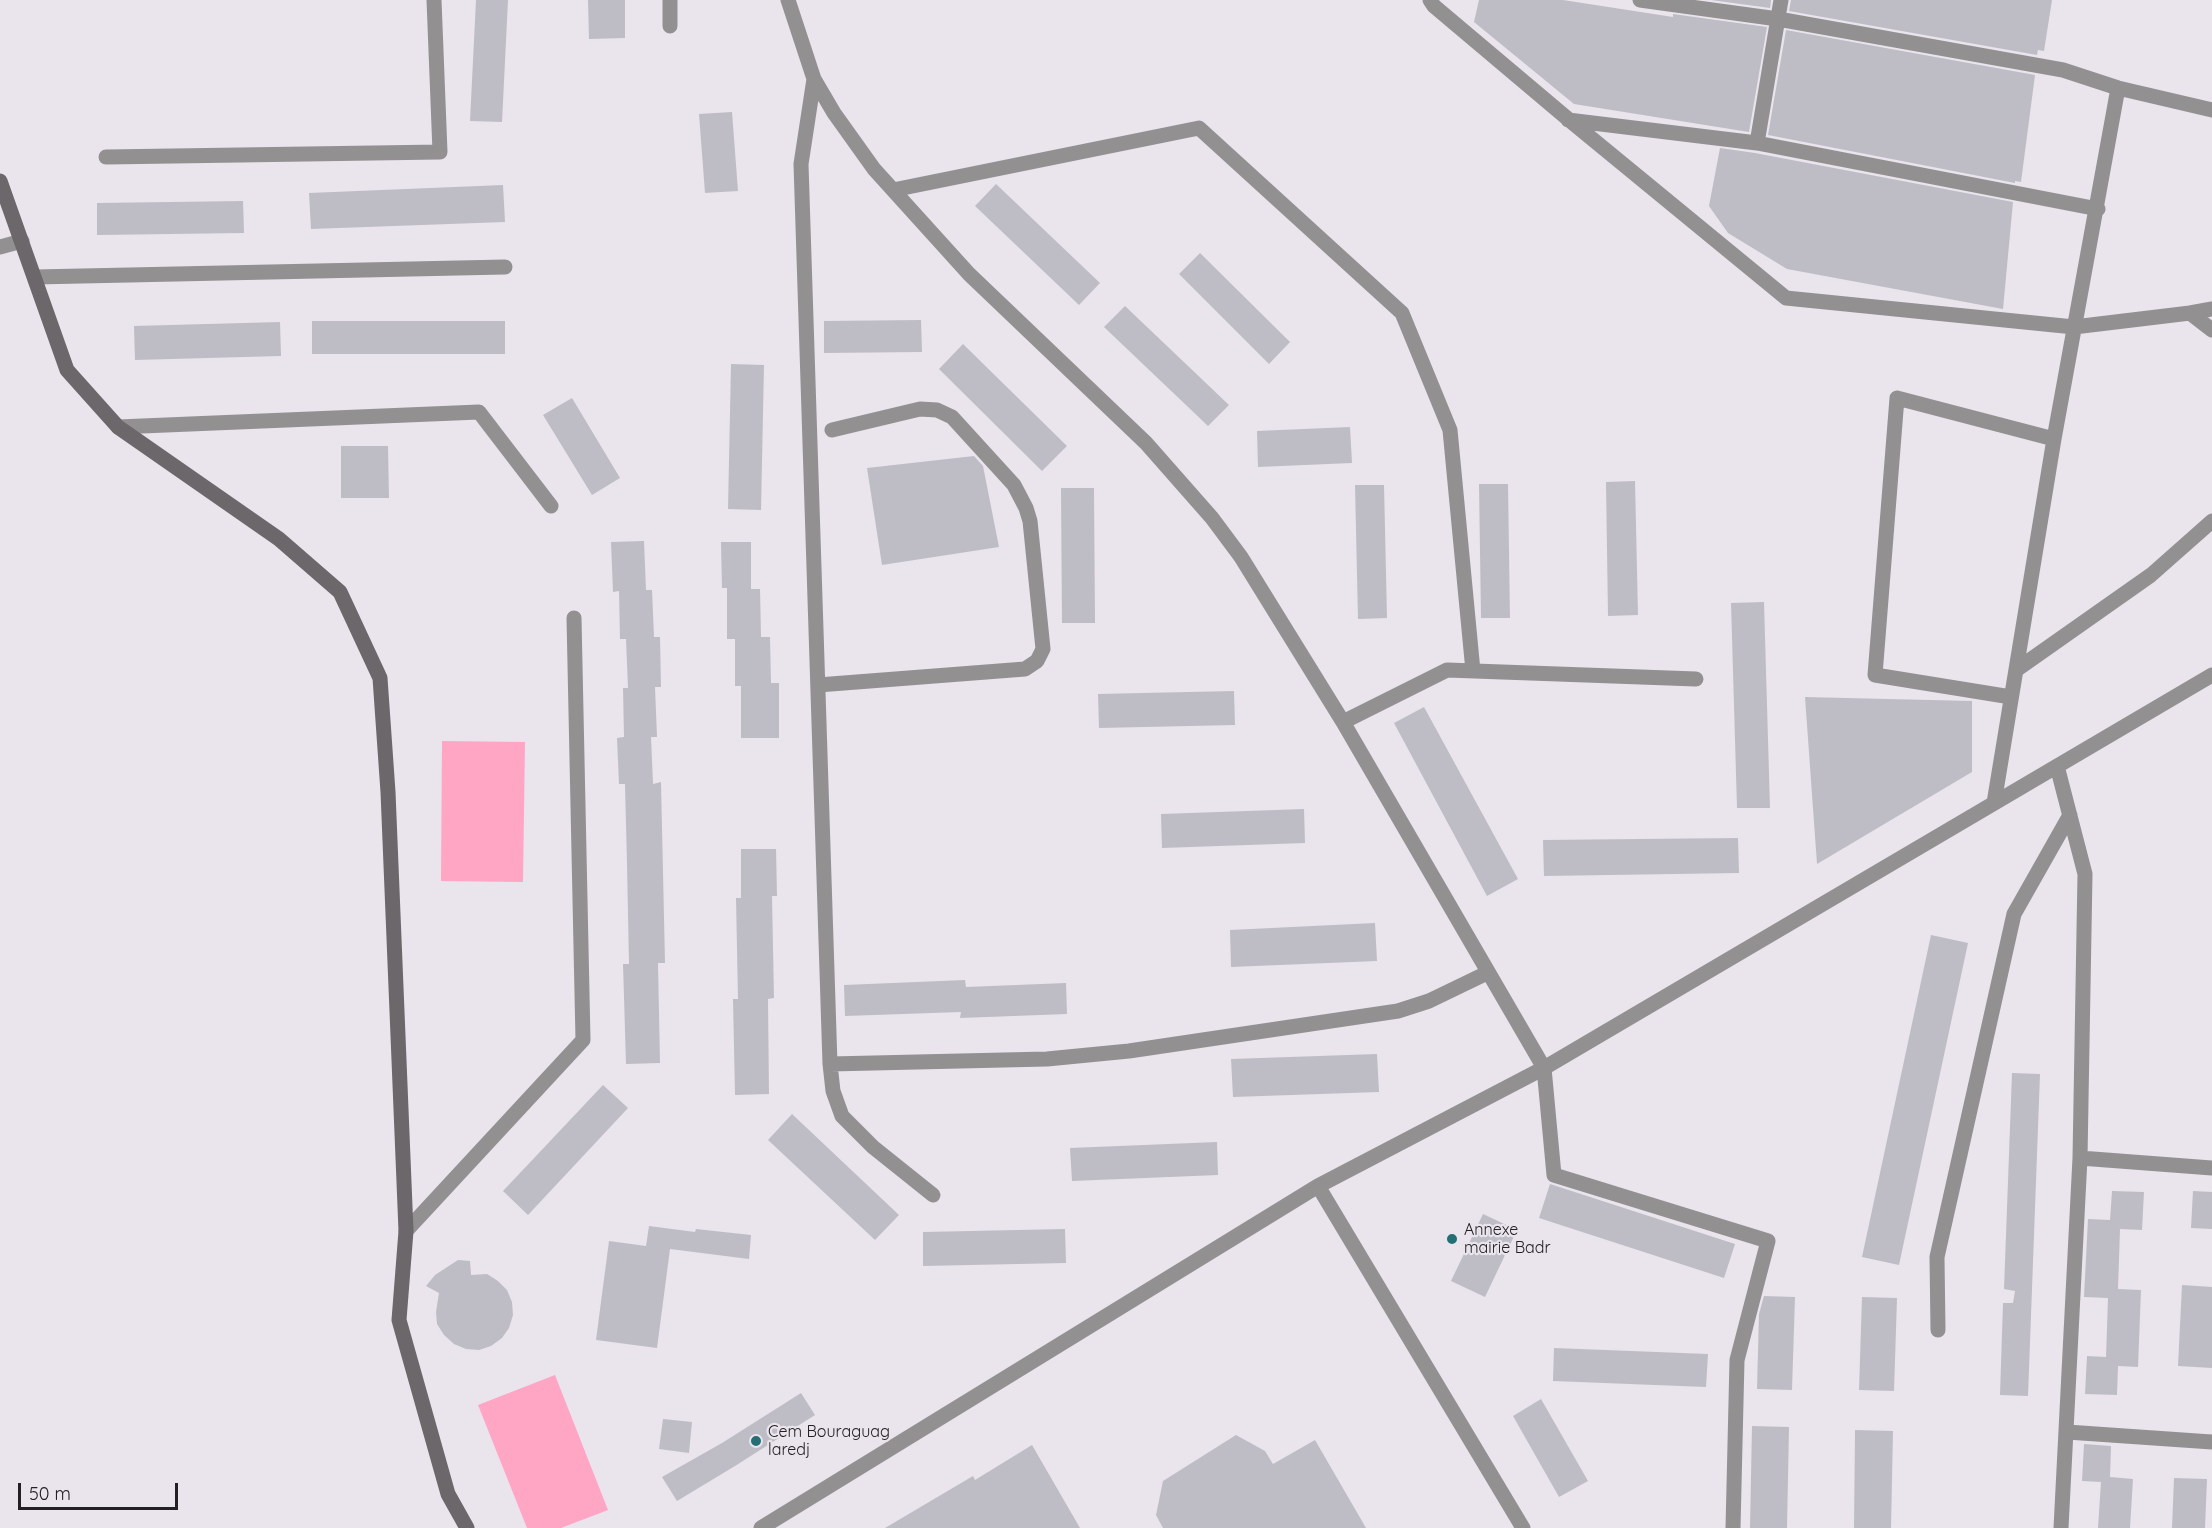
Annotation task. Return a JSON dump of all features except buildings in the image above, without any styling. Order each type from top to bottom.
[{"type":"main road","points":[[0,181],[67,370],[118,427],[279,539],[340,592],[380,678],[388,792],[406,1232],[399,1320],[448,1494],[467,1528]]},
{"type":"street","points":[[106,157],[440,152],[435,0]]},
{"type":"street","points":[[670,0],[670,27]]},
{"type":"street","points":[[788,0],[814,79],[855,145],[969,274],[1112,409],[1180,480],[1241,557],[1343,722],[1544,1068],[1554,1175],[1768,1241],[1737,1360],[1733,1528]]},
{"type":"street","points":[[1430,0],[1434,6],[1568,120],[1786,298],[2074,327],[2190,314],[2212,309]]},
{"type":"street","points":[[1640,0],[1778,19],[2063,70],[2118,88],[2212,110]]},
{"type":"street","points":[[1757,142],[1781,0]]},
{"type":"street","points":[[814,79],[801,164],[830,1064],[833,1091],[842,1116],[873,1146],[933,1195]]},
{"type":"street","points":[[1994,803],[2054,439],[2098,209],[2118,88]]},
{"type":"street","points":[[1568,120],[1757,142],[2098,209]]},
{"type":"street","points":[[893,190],[1199,128],[1402,313],[1450,430],[1473,671]]},
{"type":"street","points":[[0,247],[22,241]]},
{"type":"street","points":[[35,277],[505,267]]},
{"type":"street","points":[[2190,314],[2212,330]]},
{"type":"street","points":[[2011,698],[1875,675],[1897,398],[2054,439]]},
{"type":"street","points":[[818,685],[1025,669],[1037,661],[1042,649],[1030,521],[1026,508],[1014,485],[952,417],[937,410],[921,410],[832,429]]},
{"type":"street","points":[[118,427],[479,412],[551,506]]},
{"type":"street","points":[[2016,670],[2151,575],[2212,521]]},
{"type":"street","points":[[406,1232],[583,1040],[574,618]]},
{"type":"street","points":[[1343,722],[1447,670],[1696,679]]},
{"type":"street","points":[[761,1528],[1318,1186],[1544,1068],[2212,675]]},
{"type":"street","points":[[2057,766],[2085,874],[2080,1158],[2061,1528]]},
{"type":"street","points":[[1938,1330],[1937,1257],[2014,914],[2070,815]]},
{"type":"street","points":[[830,1064],[1047,1059],[1128,1051],[1398,1011],[1429,1001],[1487,973]]},
{"type":"street","points":[[2080,1158],[2212,1168]]},
{"type":"street","points":[[1318,1186],[1523,1528]]},
{"type":"street","points":[[2067,1432],[2212,1442]]},
{"type":"shaded area","points":[[442,741],[525,742],[523,882],[441,881]]},
{"type":"shaded area","points":[[555,1375],[608,1510],[561,1528],[527,1528],[478,1405]]},
{"type":"place","name":"Annexe mairie Badr","points":[[1452,1239]]},
{"type":"place","name":"Cem Bouraguag laredj","points":[[756,1441]]}]
